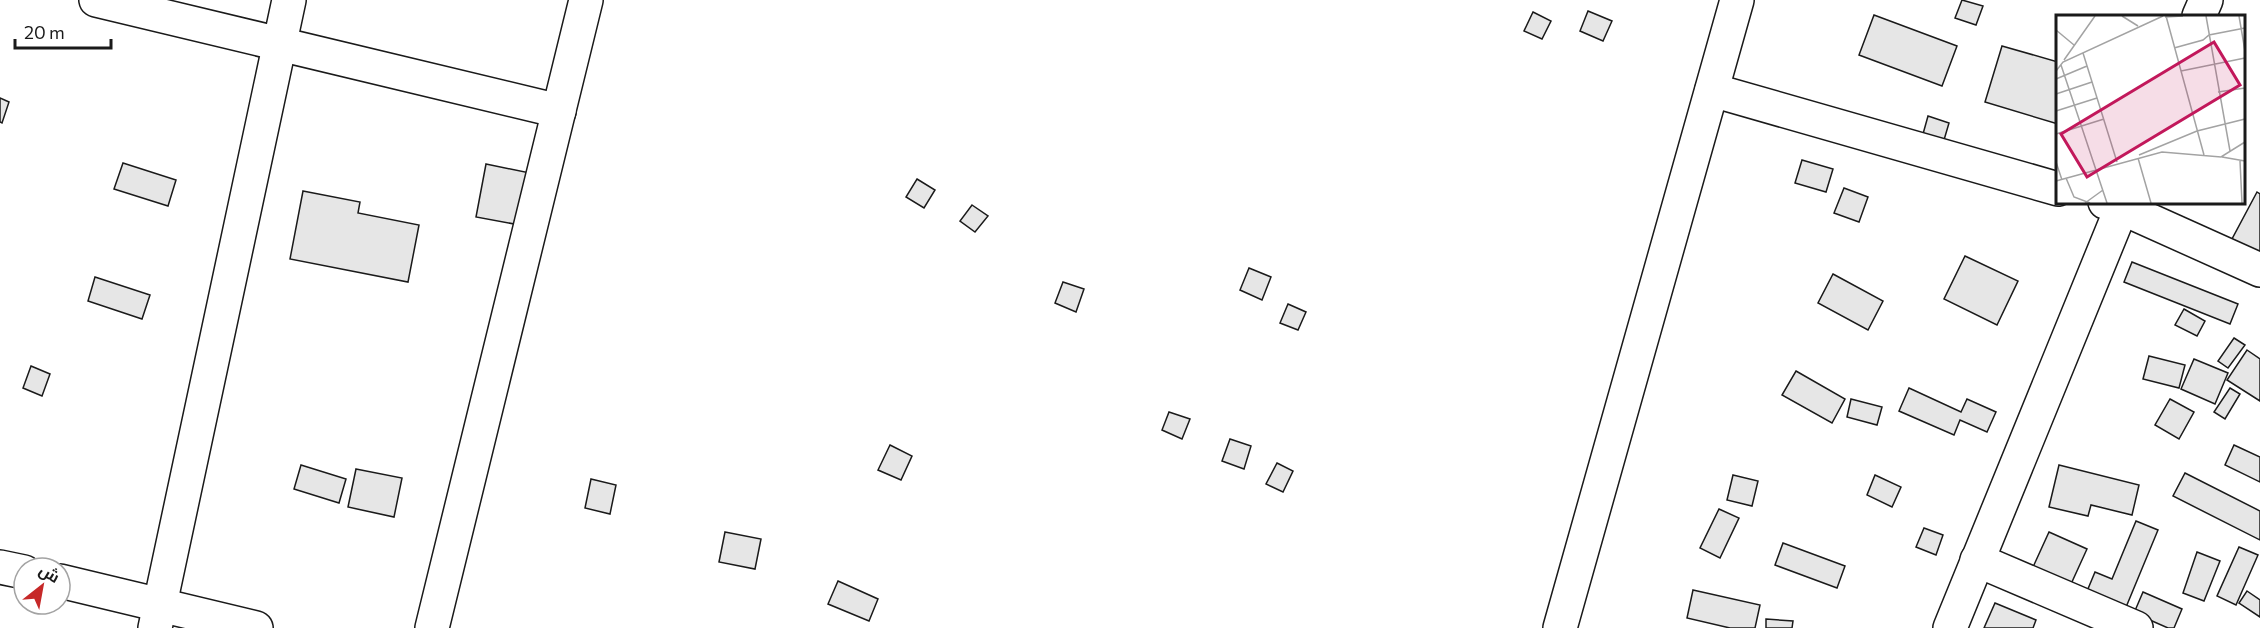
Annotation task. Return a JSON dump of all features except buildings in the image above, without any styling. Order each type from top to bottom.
[{"type":"main road","points":[[96,0],[559,111]]},
{"type":"main road","points":[[158,617],[290,0]]},
{"type":"main road","points":[[432,628],[586,0]]},
{"type":"main road","points":[[1560,628],[1737,0]]},
{"type":"main road","points":[[2199,15],[2206,0]]},
{"type":"main road","points":[[1712,90],[2056,188]]},
{"type":"main road","points":[[1950,628],[2117,204],[2260,270]]},
{"type":"main road","points":[[1977,560],[2136,628]]},
{"type":"main road","points":[[72,585],[158,617],[256,628]]}]
